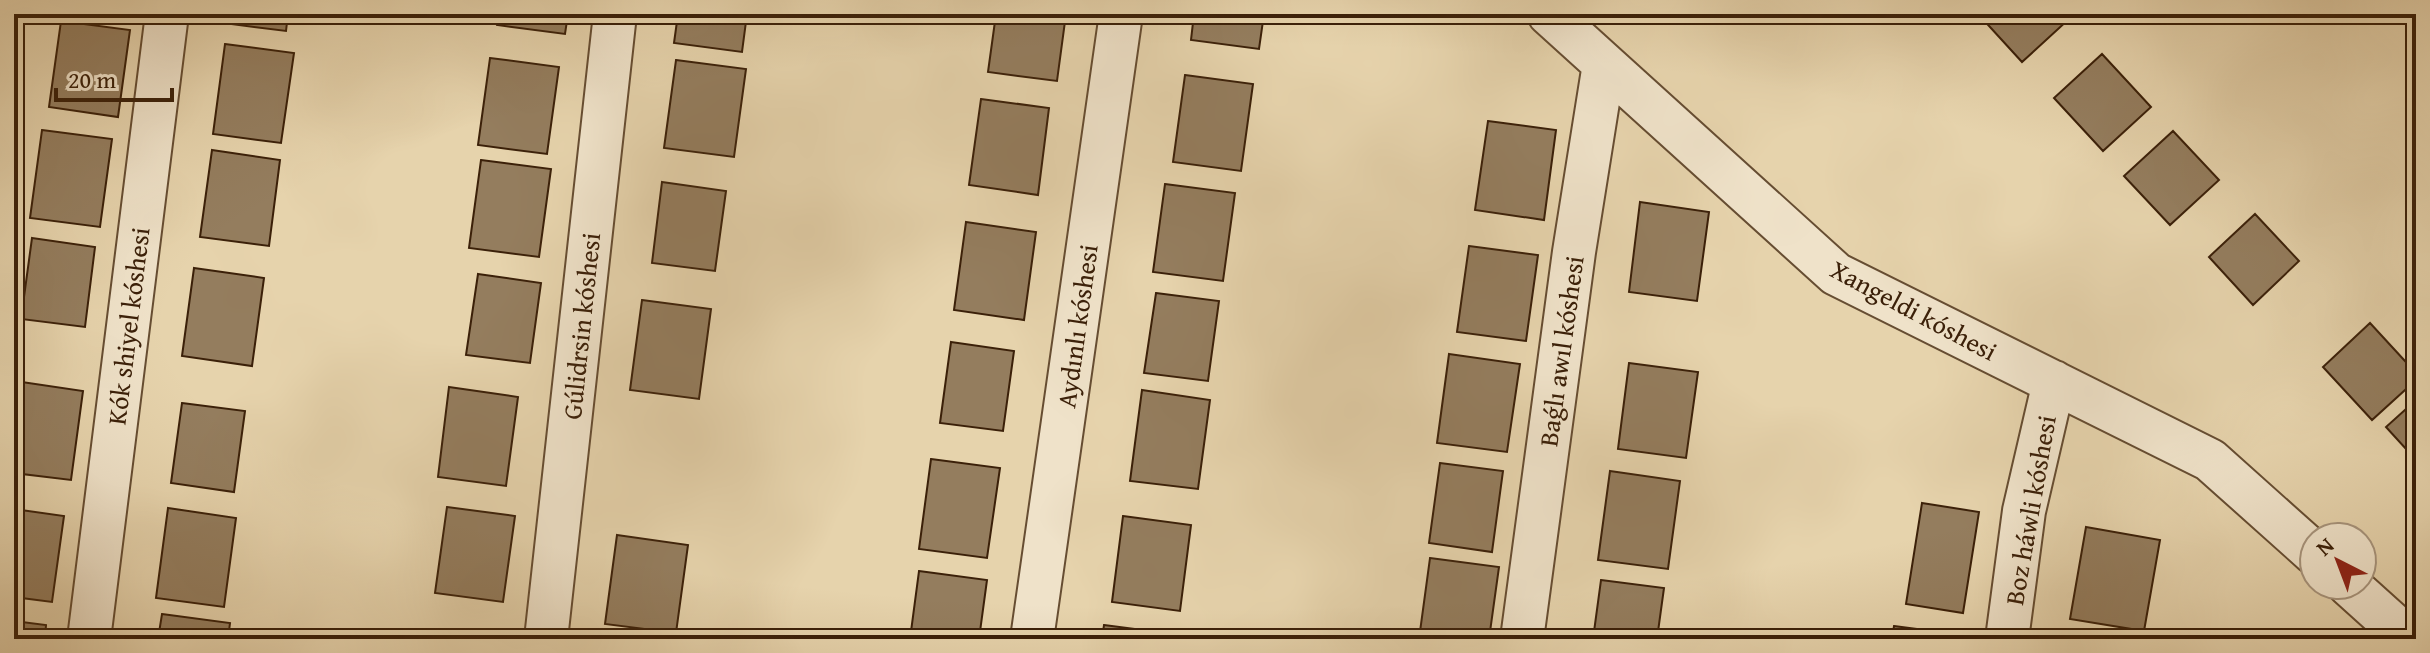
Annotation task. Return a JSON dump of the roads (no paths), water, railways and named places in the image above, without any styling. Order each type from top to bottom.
[{"type":"street","name":"Kók shiyel kóshesi","points":[[89,639],[167,14]]},
{"type":"street","name":"Gúlidrsin kóshesi","points":[[546,639],[615,14]]},
{"type":"street","name":"Aydınlı kóshesi","points":[[1032,639],[1121,14]]},
{"type":"street","name":"Xangeldi kóshesi","points":[[1549,14],[1836,274],[2210,460],[2298,539]]},
{"type":"street","name":"Baǵlı awıl kóshesi","points":[[1522,639],[1574,252],[1604,64]]},
{"type":"street","name":"Boz háwli kóshesi","points":[[2007,639],[2024,511],[2054,382]]},
{"type":"street","points":[[2367,601],[2409,639]]}]
